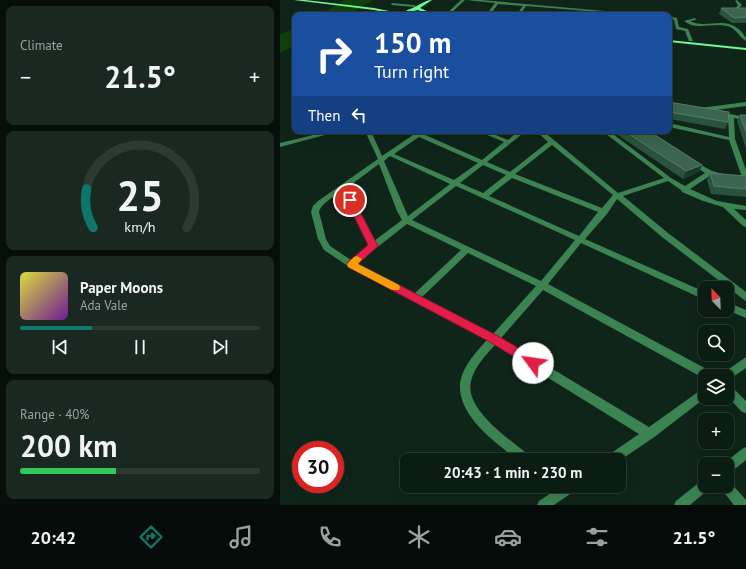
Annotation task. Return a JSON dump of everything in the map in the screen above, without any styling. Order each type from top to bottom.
[{"type":"main road","points":[[296,0],[390,12]]},
{"type":"main road","points":[[325,0],[381,6],[392,3],[424,12]]},
{"type":"main road","points":[[406,12],[431,2]]},
{"type":"main road","points":[[427,12],[431,2]]},
{"type":"main road","points":[[672,38],[746,45]]},
{"type":"main road","points":[[672,41],[746,49]]},
{"type":"street","points":[[449,12],[463,0]]},
{"type":"street","points":[[468,0],[610,12]]},
{"type":"street","points":[[475,1],[480,0]]},
{"type":"street","points":[[515,4],[535,0],[543,6]]},
{"type":"street","points":[[735,10],[740,5],[737,1]]},
{"type":"street","points":[[490,12],[497,3]]},
{"type":"street","points":[[520,12],[525,5]]},
{"type":"street","points":[[672,18],[676,19],[677,28]]},
{"type":"street","points":[[695,19],[686,21],[694,26],[722,25],[732,27],[746,40]]},
{"type":"street","points":[[672,27],[687,30],[690,40]]},
{"type":"street","points":[[700,111],[746,104]]},
{"type":"street","points":[[692,109],[746,119]]},
{"type":"street","points":[[684,157],[710,173],[746,177],[732,139],[731,116]]},
{"type":"street","points":[[672,126],[732,139]]},
{"type":"street","points":[[280,145],[325,134]]},
{"type":"street","points":[[369,134],[381,160],[400,211],[407,221],[542,285],[698,370]]},
{"type":"street","points":[[419,134],[316,208],[322,239],[327,248],[351,264],[494,339],[650,434]]},
{"type":"street","points":[[422,134],[511,175],[604,212]]},
{"type":"street","points":[[489,134],[509,142]]},
{"type":"street","points":[[351,264],[519,134]]},
{"type":"street","points":[[543,134],[616,196],[746,297]]},
{"type":"street","points":[[609,134],[684,190],[701,199],[726,206],[746,208]]},
{"type":"street","points":[[484,197],[552,142]]},
{"type":"street","points":[[390,154],[698,293]]},
{"type":"street","points":[[684,190],[710,173]]},
{"type":"street","points":[[518,453],[485,426],[467,400],[465,387],[468,374],[476,359],[581,240],[616,196],[669,179]]},
{"type":"street","points":[[344,187],[373,246]]},
{"type":"street","points":[[726,206],[746,224]]},
{"type":"street","points":[[416,298],[466,250]]},
{"type":"street","points":[[734,309],[746,314]]},
{"type":"street","points":[[734,371],[746,362]]},
{"type":"street","points":[[734,396],[746,408]]},
{"type":"street","points":[[622,453],[650,434],[698,397]]},
{"type":"street","points":[[734,462],[746,453]]},
{"type":"street","points":[[680,505],[698,491]]},
{"type":"street","points":[[543,505],[559,493]]},
{"type":"street","points":[[732,493],[742,505]]},
{"type":"shaded area","points":[[344,0],[373,0],[353,12],[325,12]]},
{"type":"shaded area","points":[[292,29],[292,47],[280,53],[280,35]]},
{"type":"building","points":[[721,8],[746,8],[746,17],[734,18]]},
{"type":"building","points":[[672,102],[729,112],[728,122],[672,113]]},
{"type":"building","points":[[740,115],[746,115],[746,132]]},
{"type":"building","points":[[629,134],[654,134],[702,165],[686,171]]},
{"type":"building","points":[[710,173],[746,176],[746,189],[714,186]]},
{"type":"slow traffic","points":[[357,259],[351,264],[395,287]]},
{"type":"route","points":[[350,200],[373,246],[351,264],[494,339],[533,363]]}]
